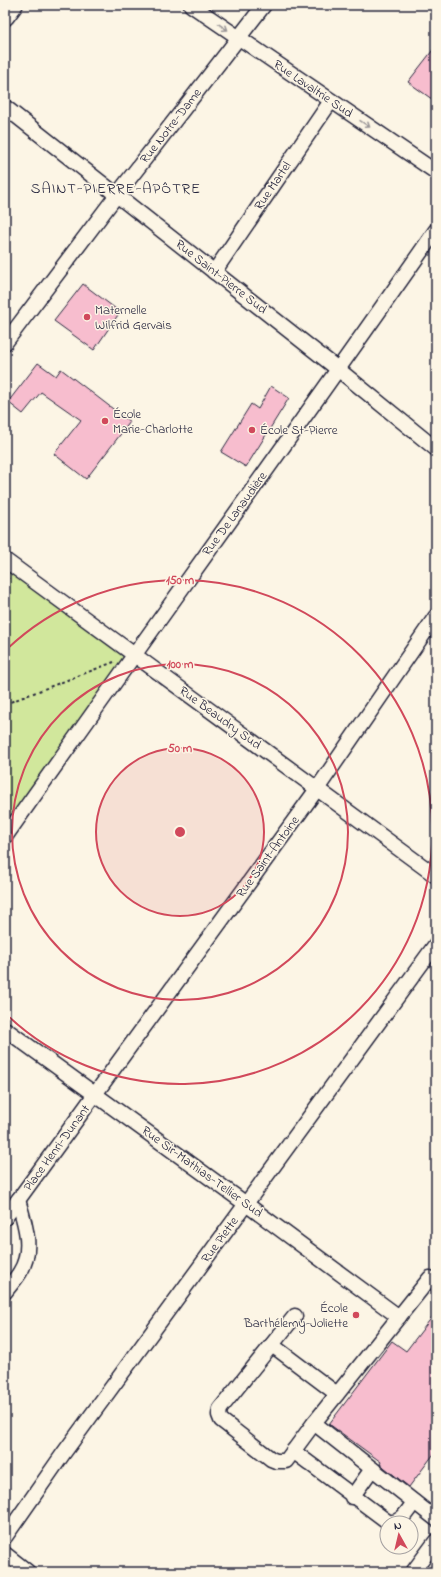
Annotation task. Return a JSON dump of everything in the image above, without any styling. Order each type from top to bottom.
[{"type":"main road","points":[[5,17],[14,5]]},
{"type":"street","name":"Rue Lavaltrie Sud","points":[[191,5],[436,172]]},
{"type":"street","name":"Rue Notre-Dame","points":[[5,343],[116,196],[264,5]]},
{"type":"street","name":"Rue Martel","points":[[214,272],[332,101]]},
{"type":"street","name":"Rue Saint-Pierre Sud","points":[[5,107],[436,448]]},
{"type":"street","name":"Rue De Lanaudière","points":[[5,837],[339,370],[436,230]]},
{"type":"street","name":"Rue Beaudry Sud","points":[[5,560],[436,876]]},
{"type":"street","name":"Rue Saint-Antoine","points":[[96,1095],[317,789],[436,616]]},
{"type":"street","name":"Rue Piette","points":[[5,1537],[63,1454],[436,944]]},
{"type":"street","name":"Rue Sir-Mathias-Tellier Sud","points":[[5,1029],[246,1204],[398,1317]]},
{"type":"street","name":"Place Henri-Dunant","points":[[5,1218],[96,1095]]},
{"type":"street","name":"Place Henri-Dunant","points":[[5,1292],[21,1272],[27,1257],[28,1239],[18,1200]]},
{"type":"street","points":[[295,1316],[220,1410],[219,1416],[221,1420],[271,1459],[276,1461],[286,1461],[314,1423],[430,1278]]},
{"type":"street","points":[[272,1345],[337,1394]]},
{"type":"street","points":[[314,1423],[436,1519]]},
{"type":"street","points":[[293,1452],[352,1497],[388,1522],[394,1523],[399,1521],[414,1502]]},
{"type":"street","points":[[352,1497],[372,1469]]},
{"type":"street","points":[[413,1572],[436,1541]]},
{"type":"street","points":[[5,1554],[28,1572]]},
{"type":"path","points":[[5,704],[134,655]]},
{"type":"green space","points":[[5,560],[134,655],[5,837]]},
{"type":"building","points":[[436,46],[436,102],[408,82]]},
{"type":"building","name":"Maternelle Wilfrid Gervais","points":[[83,284],[120,312],[94,350],[54,321]]},
{"type":"building","name":"École Marie-Charlotte","points":[[38,363],[56,376],[61,369],[130,422],[86,479],[54,454],[81,420],[41,392],[23,414],[8,402]]},
{"type":"building","name":"École St-Pierre","points":[[271,386],[289,398],[246,467],[221,452],[251,404],[258,409]]},
{"type":"building","points":[[436,1312],[436,1451],[409,1487],[380,1464],[381,1462],[329,1424],[392,1341],[406,1351]]},
{"type":"place","name":"Maternelle Wilfrid Gervais","points":[[87,317]]},
{"type":"place","name":"École Marie-Charlotte","points":[[105,421]]},
{"type":"place","name":"École St-Pierre","points":[[252,430]]},
{"type":"place","name":"École Barthélemy-Joliette","points":[[356,1315]]},
{"type":"district","name":"SAINT-PIERRE-APÔTRE","points":[[116,189]]}]
